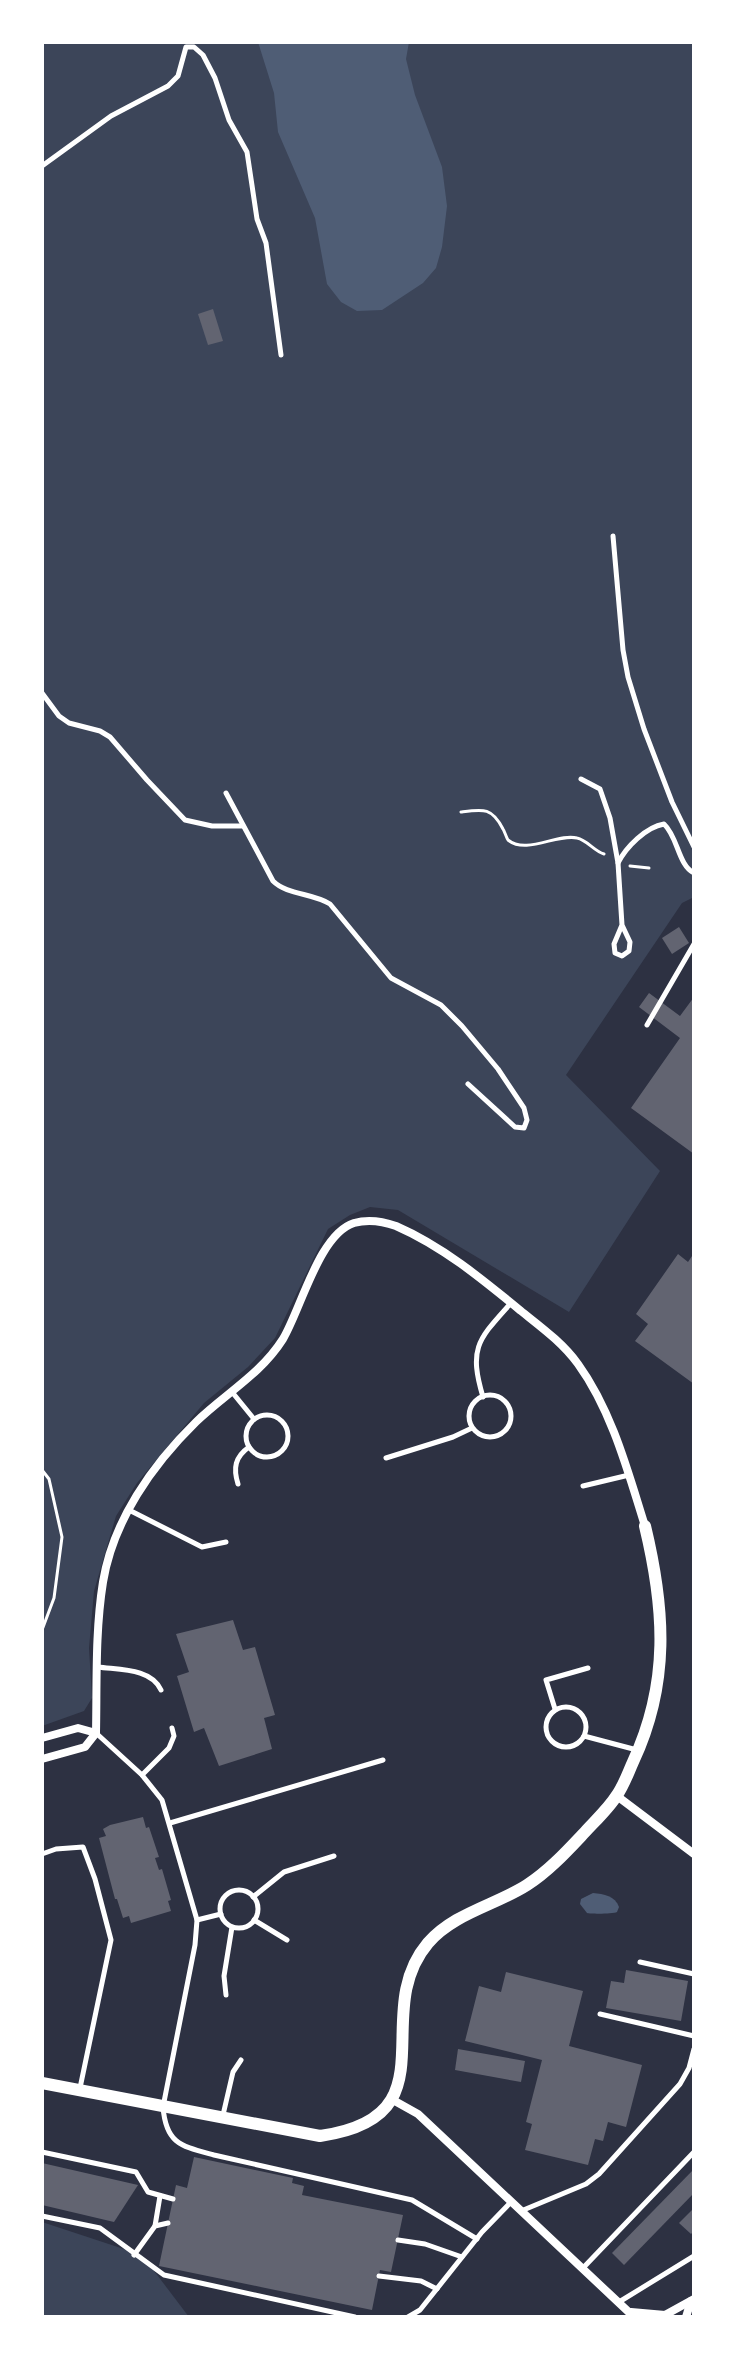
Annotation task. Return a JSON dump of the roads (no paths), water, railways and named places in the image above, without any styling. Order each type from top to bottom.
[{"type":"street","points":[[42,1759],[85,1747],[96,1733],[98,1619],[103,1579],[113,1544],[128,1510],[157,1466],[196,1422],[256,1373],[282,1340],[336,1233],[352,1224],[374,1220],[394,1225],[436,1247],[555,1339],[578,1364],[611,1426],[645,1526],[659,1601],[662,1649],[658,1692],[638,1751],[617,1796],[570,1849],[528,1884],[462,1917],[429,1942],[412,1970],[404,2002],[399,2077],[393,2100],[371,2123],[344,2133],[320,2136],[42,2083]]},
{"type":"street","points":[[42,1738],[78,1728],[96,1733]]},
{"type":"street","points":[[617,1796],[694,1854]]},
{"type":"street","points":[[393,2100],[418,2114],[630,2314],[665,2315],[693,2300]]},
{"type":"street","points":[[686,2317],[693,2300]]},
{"type":"lane","points":[[42,166],[111,116],[168,86],[178,76],[186,47],[194,47],[209,66],[229,120],[247,152],[257,219],[266,243],[281,355]]},
{"type":"lane","points":[[613,536],[628,677],[672,802],[694,847]]},
{"type":"lane","points":[[42,693],[59,716],[69,723],[86,726],[110,737],[185,820],[212,826],[243,826]]},
{"type":"lane","points":[[581,779],[600,789],[610,818],[618,863],[622,925],[630,942],[629,951],[622,956],[615,953],[614,944],[622,925]]},
{"type":"lane","points":[[226,793],[273,881],[279,887],[321,898],[330,904],[391,978],[441,1005],[498,1069],[524,1108],[527,1120],[524,1128],[515,1127],[468,1084]]},
{"type":"lane","points":[[618,863],[646,832],[664,824],[671,831],[685,868],[694,873]]},
{"type":"lane","points":[[647,1025],[694,944]]},
{"type":"lane","points":[[483,1397],[476,1374],[475,1353],[485,1333],[511,1303]]},
{"type":"lane","points":[[232,1392],[254,1419]]},
{"type":"lane","points":[[491,1396],[508,1406],[508,1427],[497,1436],[483,1436],[472,1428],[470,1409],[483,1397],[491,1396]]},
{"type":"lane","points":[[267,1415],[280,1419],[287,1429],[287,1443],[279,1453],[266,1457],[249,1447],[247,1429],[254,1419],[267,1415]]},
{"type":"lane","points":[[386,1458],[472,1428]]},
{"type":"lane","points":[[238,1484],[235,1476],[237,1458],[249,1447]]},
{"type":"lane","points":[[583,1486],[629,1475]]},
{"type":"lane","points":[[128,1510],[202,1547],[226,1542]]},
{"type":"lane","points":[[98,1667],[148,1675],[161,1690]]},
{"type":"lane","points":[[555,1709],[546,1680],[588,1668]]},
{"type":"lane","points":[[567,1706],[580,1712],[586,1723],[584,1736],[568,1747],[554,1744],[549,1739],[546,1719],[555,1709],[567,1706]]},
{"type":"lane","points":[[142,1775],[169,1748],[174,1736],[172,1728]]},
{"type":"lane","points":[[96,1733],[142,1775],[162,1800],[197,1920],[195,1945],[163,2107],[164,2125],[172,2138],[185,2147],[412,2200],[477,2239]]},
{"type":"lane","points":[[584,1736],[638,1751]]},
{"type":"lane","points":[[170,1823],[383,1760]]},
{"type":"lane","points":[[42,1854],[56,1849],[83,1847],[111,1940],[80,2090]]},
{"type":"lane","points":[[253,1897],[284,1872],[334,1856]]},
{"type":"lane","points":[[243,1891],[253,1897],[258,1909],[254,1920],[244,1928],[227,1924],[221,1914],[222,1901],[231,1892],[243,1891]]},
{"type":"lane","points":[[197,1920],[221,1914]]},
{"type":"lane","points":[[254,1920],[287,1940]]},
{"type":"lane","points":[[226,1995],[224,1976],[232,1927]]},
{"type":"lane","points":[[640,1962],[694,1974]]},
{"type":"lane","points":[[600,2014],[694,2036]]},
{"type":"lane","points":[[521,2211],[586,2184],[599,2174],[680,2084],[689,2068],[694,2049]]},
{"type":"lane","points":[[223,2118],[228,2088],[241,2060]]},
{"type":"lane","points":[[42,2152],[136,2172],[148,2192],[173,2199]]},
{"type":"lane","points":[[583,2268],[694,2152]]},
{"type":"lane","points":[[134,2255],[155,2226],[160,2196]]},
{"type":"lane","points":[[408,2317],[420,2310],[511,2202]]},
{"type":"lane","points":[[42,2216],[100,2228],[164,2275],[355,2317]]},
{"type":"lane","points":[[155,2226],[168,2223]]},
{"type":"lane","points":[[398,2240],[425,2244],[462,2257]]},
{"type":"lane","points":[[619,2302],[694,2256]]},
{"type":"lane","points":[[379,2276],[421,2281],[437,2289]]}]
